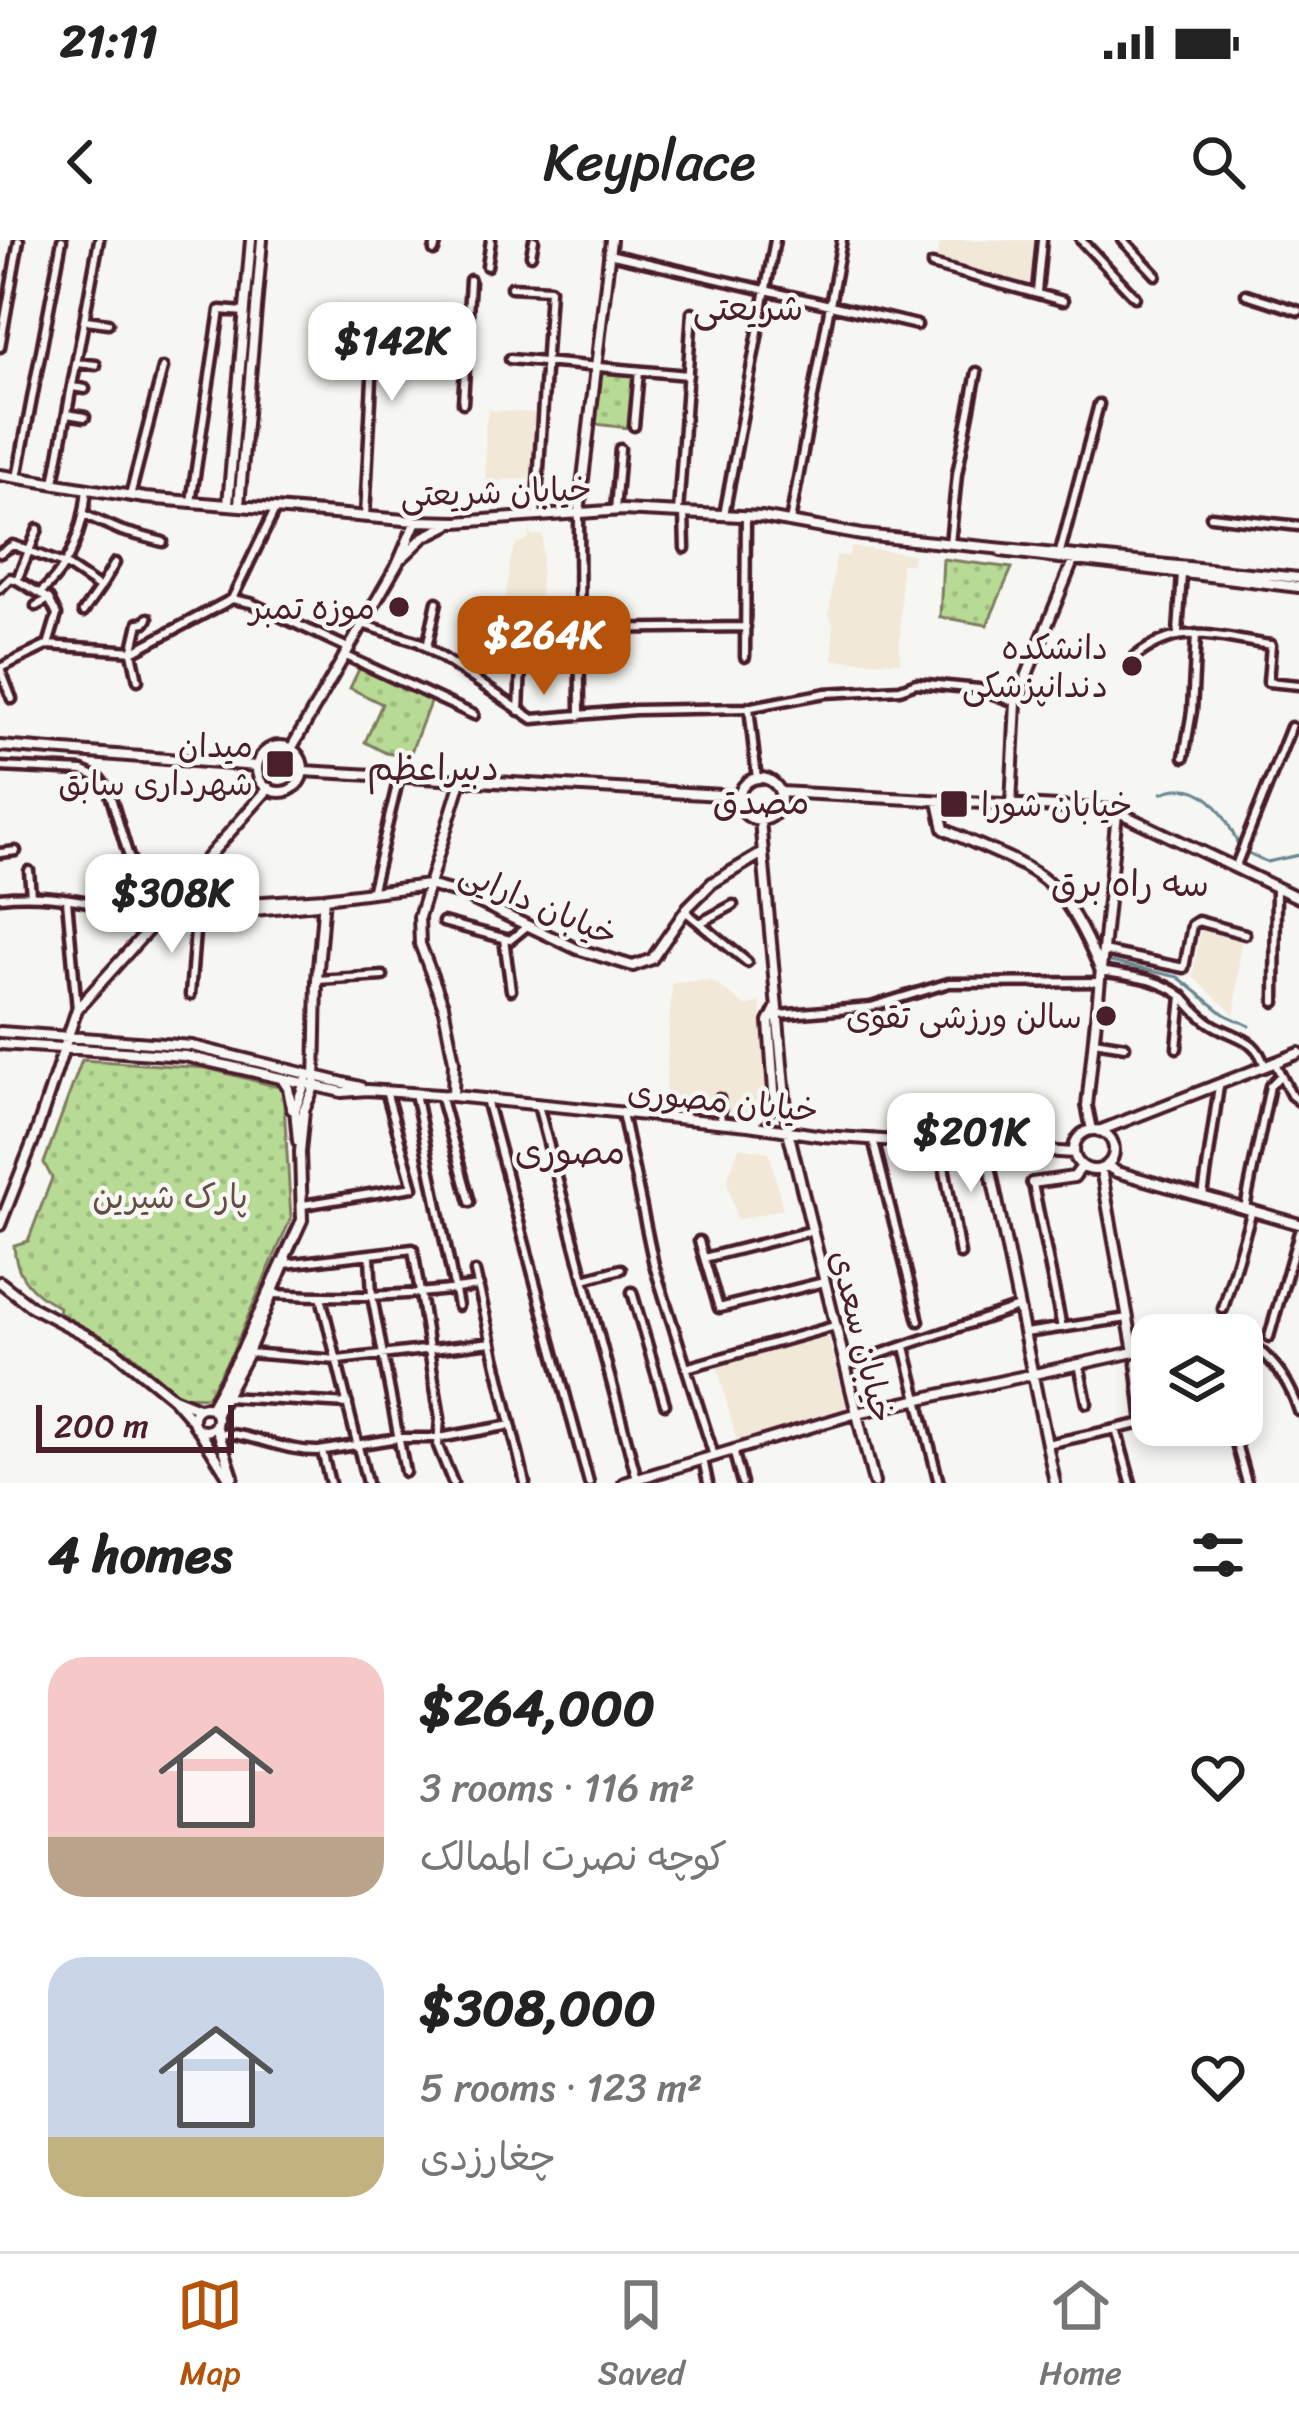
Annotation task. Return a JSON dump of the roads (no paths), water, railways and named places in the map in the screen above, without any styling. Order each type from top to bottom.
[{"type":"main road","points":[[247,354],[251,240]]},
{"type":"main road","points":[[234,505],[262,240]]},
{"type":"main road","points":[[579,513],[611,240]]},
{"type":"main road","name":"خیابان شریعتی","points":[[0,475],[130,496],[416,520],[457,522],[615,511],[746,516],[1299,587]]},
{"type":"main road","points":[[291,749],[398,563],[416,520]]},
{"type":"main road","points":[[398,563],[431,532],[457,522]]},
{"type":"main road","name":"خیابان شریعتی","points":[[994,549],[1299,578]]},
{"type":"main road","points":[[1011,804],[1016,702],[1073,561]]},
{"type":"main road","points":[[0,746],[257,766]]},
{"type":"main road","points":[[270,748],[291,749],[303,771],[298,782],[288,790],[268,788],[257,766],[270,748]]},
{"type":"main road","points":[[303,771],[739,796]]},
{"type":"main road","points":[[757,778],[773,783],[780,795],[778,811],[760,820],[744,813],[739,796],[745,784],[757,778]]},
{"type":"main road","points":[[453,1096],[454,1061],[443,1005],[420,944],[419,916],[461,781]]},
{"type":"main road","points":[[0,1225],[77,1010],[157,911],[268,788]]},
{"type":"main road","points":[[780,795],[1011,804]]},
{"type":"main road","points":[[780,795],[1117,813],[1299,898]]},
{"type":"main road","points":[[938,802],[944,829],[1009,858],[1046,881],[1074,918],[1100,971]]},
{"type":"main road","points":[[1117,813],[1087,1106],[1096,1131],[1113,1145],[1114,1155],[1104,1167],[1131,1335]]},
{"type":"main road","points":[[748,1125],[775,1105],[769,1022],[777,1011],[760,820]]},
{"type":"main road","name":"خیابان دارایی","points":[[157,911],[428,885],[461,894],[612,962],[633,966],[652,959],[686,911],[728,870],[761,854]]},
{"type":"main road","points":[[208,1410],[226,1397],[248,1353],[299,1228],[303,1204],[300,1152],[311,1079],[324,898]]},
{"type":"main road","name":"خیابان دارایی","points":[[157,911],[191,919],[317,904],[324,898]]},
{"type":"main road","points":[[187,907],[184,913],[191,919]]},
{"type":"main road","name":"خیابان سعدی","points":[[777,1011],[788,1131],[874,1483]]},
{"type":"main road","points":[[0,1032],[214,1055],[311,1079]]},
{"type":"main road","points":[[0,1044],[36,1046],[66,1039]]},
{"type":"main road","points":[[36,1046],[52,1059],[55,1078]]},
{"type":"main road","points":[[1082,1166],[1074,1153],[1078,1138],[1299,1053]]},
{"type":"main road","points":[[214,1055],[281,1078],[311,1079]]},
{"type":"main road","points":[[281,1078],[288,1088],[300,1152]]},
{"type":"main road","points":[[294,1125],[296,1105],[311,1079]]},
{"type":"main road","name":"خیابان مصوری","points":[[311,1079],[367,1090],[788,1131],[1074,1153]]},
{"type":"main road","points":[[986,1147],[1055,1483]]},
{"type":"main road","points":[[1082,1166],[1104,1167],[1299,1228]]},
{"type":"main road","points":[[1032,1183],[1074,1178],[1082,1166]]},
{"type":"main road","points":[[196,1425],[285,1262]]},
{"type":"main road","points":[[0,1282],[32,1306],[114,1350],[173,1398],[234,1483]]},
{"type":"main road","points":[[624,1483],[856,1413],[1079,1364],[1131,1358]]},
{"type":"main road","points":[[173,1398],[208,1410],[234,1483]]},
{"type":"main road","points":[[196,1425],[206,1431],[216,1429]]},
{"type":"street","points":[[0,347],[19,240]]},
{"type":"street","points":[[17,478],[62,240]]},
{"type":"street","points":[[54,484],[99,240]]},
{"type":"street","points":[[434,251],[437,240]]},
{"type":"street","points":[[487,266],[491,240]]},
{"type":"street","points":[[531,254],[534,240]]},
{"type":"street","points":[[724,515],[775,240]]},
{"type":"street","points":[[790,522],[842,240]]},
{"type":"street","points":[[1037,292],[1042,240]]},
{"type":"street","points":[[1081,240],[1135,297]]},
{"type":"street","points":[[1123,240],[1156,275]]},
{"type":"street","points":[[609,254],[917,326]]},
{"type":"street","points":[[932,265],[1063,301]]},
{"type":"street","points":[[463,403],[470,280]]},
{"type":"street","points":[[511,287],[550,289],[536,517]]},
{"type":"street","points":[[1246,294],[1299,311]]},
{"type":"street","points":[[191,502],[220,310],[245,312]]},
{"type":"street","points":[[685,548],[681,513],[692,312]]},
{"type":"street","points":[[86,320],[108,323]]},
{"type":"street","points":[[365,517],[374,340],[467,346]]},
{"type":"street","points":[[510,359],[688,375]]},
{"type":"street","points":[[77,363],[96,365]]},
{"type":"street","points":[[130,496],[164,368]]},
{"type":"street","points":[[634,426],[639,370]]},
{"type":"street","points":[[950,544],[957,474],[977,372]]},
{"type":"street","points":[[73,387],[86,389]]},
{"type":"street","points":[[1060,552],[1099,404]]},
{"type":"street","points":[[67,414],[86,417]]},
{"type":"street","points":[[615,511],[620,449]]},
{"type":"street","points":[[40,592],[62,565],[85,515],[87,489]]},
{"type":"street","points":[[12,699],[0,668],[49,645],[134,651],[232,599],[276,509]]},
{"type":"street","points":[[579,513],[580,716]]},
{"type":"street","points":[[85,515],[164,542]]},
{"type":"street","points":[[746,516],[746,657]]},
{"type":"street","points":[[1211,516],[1299,526]]},
{"type":"street","points":[[17,580],[38,529]]},
{"type":"street","points":[[0,553],[13,545],[31,551],[100,588]]},
{"type":"street","points":[[83,612],[115,563]]},
{"type":"street","points":[[1178,633],[1182,574]]},
{"type":"street","points":[[0,588],[10,578],[49,599],[57,615],[49,645]]},
{"type":"street","points":[[36,606],[49,599]]},
{"type":"street","points":[[232,599],[276,615],[474,715]]},
{"type":"street","points":[[427,647],[436,602]]},
{"type":"street","points":[[138,680],[134,651],[139,623],[148,617]]},
{"type":"street","points":[[362,624],[427,647],[533,719],[748,707],[826,693],[900,689],[916,682],[980,689],[1016,702]]},
{"type":"street","points":[[579,629],[746,627]]},
{"type":"street","points":[[1136,657],[1157,640],[1178,633],[1271,645],[1268,682],[1299,685]]},
{"type":"street","points":[[1184,757],[1196,634]]},
{"type":"street","points":[[519,711],[521,666]]},
{"type":"street","points":[[748,707],[757,778]]},
{"type":"street","points":[[1235,868],[1291,728]]},
{"type":"street","points":[[0,767],[83,771],[99,778],[109,791],[129,856],[157,911],[128,915],[67,900],[0,897]]},
{"type":"street","points":[[373,890],[400,777]]},
{"type":"street","points":[[0,853],[16,851]]},
{"type":"street","points":[[29,871],[31,895]]},
{"type":"street","points":[[128,915],[135,879]]},
{"type":"street","points":[[1275,1001],[1276,887]]},
{"type":"street","points":[[67,900],[77,1010]]},
{"type":"street","points":[[700,923],[733,905]]},
{"type":"street","points":[[686,911],[747,962]]},
{"type":"street","points":[[190,995],[191,919]]},
{"type":"street","points":[[1103,951],[1184,968],[1192,925],[1198,921],[1245,934]]},
{"type":"street","points":[[443,922],[504,939],[517,938],[526,927]]},
{"type":"street","points":[[504,939],[511,990]]},
{"type":"street","points":[[1100,971],[1158,982],[1220,1029],[1246,1037],[1299,1101]]},
{"type":"street","points":[[317,980],[383,976]]},
{"type":"street","points":[[777,1011],[881,1006],[950,983],[1100,982]]},
{"type":"street","points":[[1177,1048],[1182,996]]},
{"type":"street","points":[[1094,1041],[1125,1046]]},
{"type":"street","points":[[1223,1309],[1249,1209],[1270,1086],[1281,1075]]},
{"type":"street","points":[[1203,1196],[1219,1086]]},
{"type":"street","points":[[303,1204],[413,1187],[386,1091]]},
{"type":"street","points":[[415,1094],[458,1306]]},
{"type":"street","points":[[440,1095],[470,1202]]},
{"type":"street","points":[[719,1099],[721,1123]]},
{"type":"street","points":[[486,1100],[589,1483]]},
{"type":"street","points":[[538,1105],[643,1480]]},
{"type":"street","points":[[622,1113],[653,1264],[714,1456]]},
{"type":"street","points":[[873,1139],[919,1321]]},
{"type":"street","points":[[940,1144],[960,1254]]},
{"type":"street","points":[[1032,1183],[1062,1328]]},
{"type":"street","points":[[1269,1337],[1299,1228]]},
{"type":"street","points":[[704,1258],[812,1231]]},
{"type":"street","points":[[699,1241],[719,1308],[824,1282]]},
{"type":"street","points":[[285,1262],[413,1249],[440,1418],[438,1446],[453,1483]]},
{"type":"street","points":[[370,1256],[372,1296],[405,1472]]},
{"type":"street","points":[[584,1279],[621,1269]]},
{"type":"street","points":[[476,1272],[525,1483]]},
{"type":"street","points":[[275,1294],[418,1295],[479,1286]]},
{"type":"street","points":[[632,1292],[665,1404]]},
{"type":"street","points":[[321,1297],[367,1483]]},
{"type":"street","points":[[845,1366],[1020,1306]]},
{"type":"street","points":[[1025,1333],[1128,1318]]},
{"type":"street","points":[[686,1368],[835,1326]]},
{"type":"street","points":[[248,1353],[338,1360],[492,1342]]},
{"type":"street","points":[[904,1346],[939,1483]]},
{"type":"street","points":[[1263,1353],[1288,1384],[1299,1411]]},
{"type":"street","points":[[1079,1364],[1087,1403]]},
{"type":"street","points":[[226,1397],[349,1404]]},
{"type":"street","points":[[216,1429],[322,1451],[511,1425]]},
{"type":"street","points":[[1047,1444],[1131,1426]]},
{"type":"street","points":[[1116,1429],[1131,1483]]},
{"type":"street","points":[[1236,1446],[1246,1483]]},
{"type":"street","points":[[734,1450],[742,1483]]},
{"type":"street","points":[[322,1451],[330,1483]]},
{"type":"street","points":[[703,1459],[708,1483]]},
{"type":"waterway","points":[[1162,793],[1190,789],[1211,801],[1239,847]]},
{"type":"waterway","points":[[1246,852],[1267,862],[1299,855]]},
{"type":"waterway","points":[[1110,962],[1178,977],[1224,1014],[1250,1026]]},
{"type":"place","name":"موزه تمبر","points":[[399,607]]},
{"type":"place","name":"دانشکده دندانپزشکی","points":[[1132,666]]},
{"type":"place","name":"میدان شهرداری سابق","points":[[280,764]]},
{"type":"place","name":"خیابان شورا","points":[[954,804]]},
{"type":"place","name":"سالن ورزشی تقوی","points":[[1106,1016]]},
{"type":"district","name":"شریعتی","points":[[748,307]]},
{"type":"district","name":"دبیراعظم","points":[[433,767]]},
{"type":"district","name":"مصدق","points":[[761,801]]},
{"type":"district","name":"سه راه برق","points":[[1130,883]]},
{"type":"district","name":"مصوری","points":[[570,1151]]},
{"type":"park label","name":"پارک شیرین","points":[[170,1196]]}]
